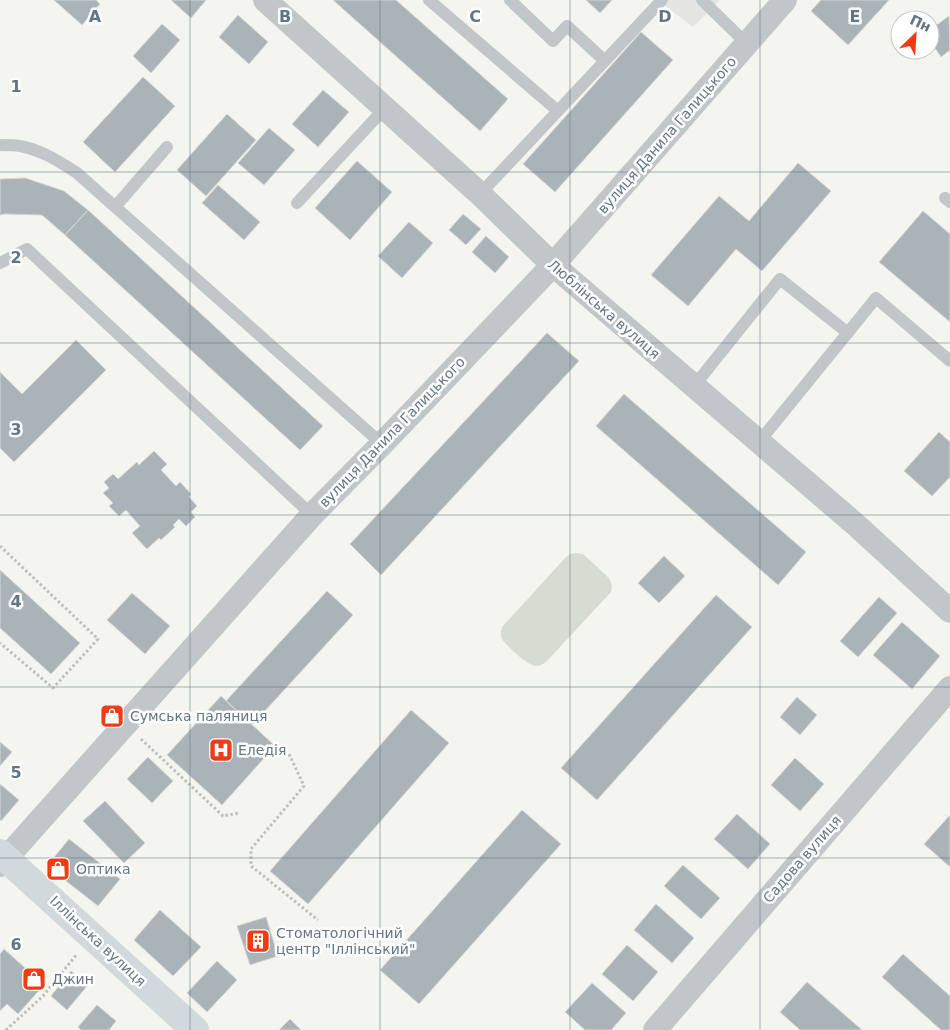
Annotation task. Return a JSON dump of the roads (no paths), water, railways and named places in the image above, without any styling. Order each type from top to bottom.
[{"type":"main road","name":"Іллінська вулиця","points":[[2,859],[195,1030]]},
{"type":"street","name":"Люблінська вулиця","points":[[265,0],[480,194],[553,265],[855,524],[950,611]]},
{"type":"street","name":"вулиця Данила Галицького","points":[[2,859],[126,724],[312,515],[553,265],[785,0]]},
{"type":"street","name":"Садова вулиця","points":[[655,1030],[950,688]]},
{"type":"lane","points":[[429,0],[558,111]]},
{"type":"lane","points":[[510,0],[553,41],[567,26],[605,61]]},
{"type":"lane","points":[[480,194],[662,0]]},
{"type":"lane","points":[[702,0],[747,44]]},
{"type":"lane","points":[[297,203],[384,108]]},
{"type":"lane","points":[[0,145],[20,146],[41,152],[77,173],[382,444]]},
{"type":"lane","points":[[115,207],[167,147]]},
{"type":"lane","points":[[0,263],[27,249],[312,515]]},
{"type":"lane","points":[[694,386],[780,279],[848,333]]},
{"type":"lane","points":[[759,442],[876,298],[950,361]]},
{"type":"place","name":"Сумська паляниця","points":[[112,716]]},
{"type":"place","name":"Еледія","points":[[221,750]]},
{"type":"place","name":"Оптика","points":[[58,869]]},
{"type":"place","name":"Стоматологічний центр \"Іллінський\"","points":[[258,941]]},
{"type":"place","name":"Джин","points":[[34,979]]}]
